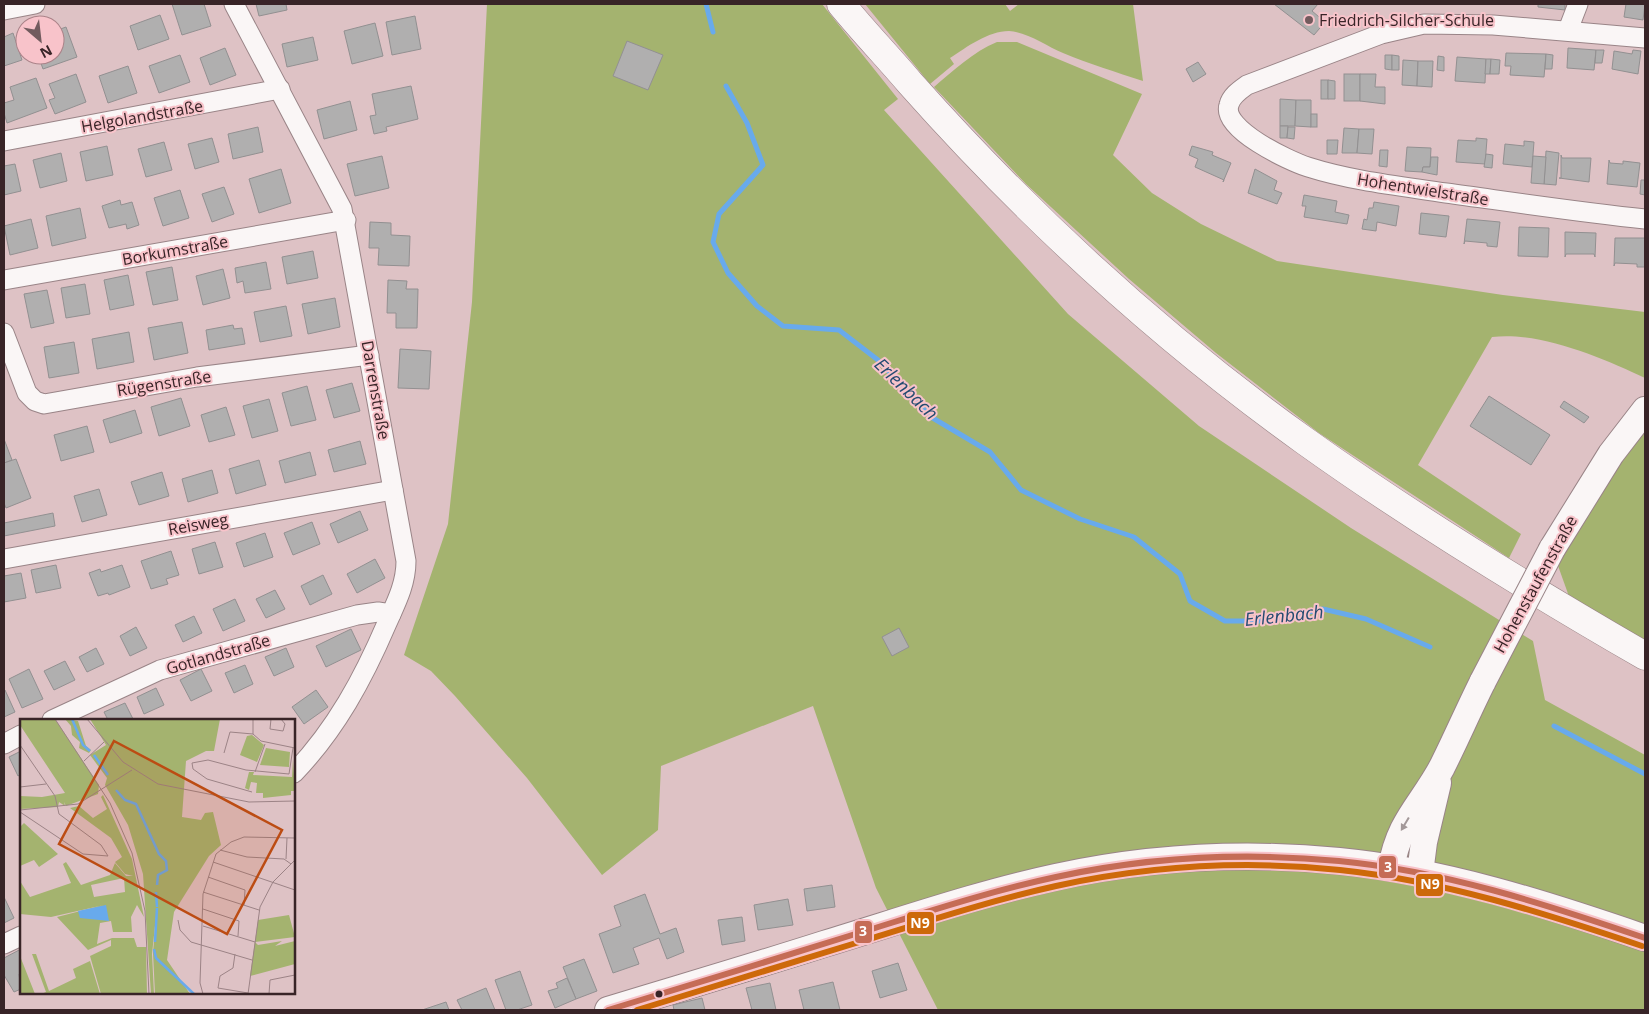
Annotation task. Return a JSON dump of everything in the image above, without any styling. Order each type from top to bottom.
[{"type":"main road","points":[[841,4],[1005,186],[1166,334],[1266,412],[1381,494],[1498,568],[1645,656]]},
{"type":"street","points":[[4,10],[35,4]]},
{"type":"street","name":"Darrenstraße","points":[[234,4],[337,196],[346,220],[406,570],[402,588],[391,614],[368,665],[340,717],[295,772]]},
{"type":"street","points":[[1578,4],[1568,30],[1645,38]]},
{"type":"street","name":"Hohentwielstraße","points":[[1568,30],[1456,24],[1424,24],[1398,29],[1260,80],[1236,93],[1229,104],[1230,118],[1240,130],[1270,149],[1305,166],[1322,171],[1387,184],[1572,211],[1645,219]]},
{"type":"street","name":"Helgolandstraße","points":[[4,141],[280,89]]},
{"type":"street","name":"Borkumstraße","points":[[4,280],[346,220]]},
{"type":"street","name":"Rügenstraße","points":[[4,333],[27,393],[34,401],[44,404],[197,377],[370,355]]},
{"type":"street","name":"Hohenstaufenstraße","points":[[1391,868],[1395,845],[1400,831],[1441,768],[1552,549],[1611,454],[1645,410]]},
{"type":"street","name":"Reisweg","points":[[4,559],[393,490]]},
{"type":"street","name":"Gotlandstraße","points":[[54,719],[145,676],[183,663],[356,615],[378,612],[391,614]]},
{"type":"street","points":[[4,744],[20,736]]},
{"type":"street","name":"Hohenstaufenstraße","points":[[1420,873],[1424,842],[1441,768]]},
{"type":"street","points":[[608,1010],[984,896],[1081,872],[1194,859],[1293,858],[1391,868],[1420,873],[1508,894],[1645,938]]},
{"type":"street","points":[[4,944],[20,936]]},
{"type":"green space","points":[[487,4],[822,4],[898,99],[884,110],[1068,314],[1199,426],[1351,528],[1533,641],[1545,700],[1645,755],[1645,1010],[938,1010],[876,888],[813,706],[661,766],[658,830],[602,875],[527,778],[455,696],[431,671],[404,655],[448,524],[472,302]]},
{"type":"green space","points":[[865,4],[1005,4],[1010,11],[1019,4],[1133,4],[1143,81],[1073,57],[1023,34],[1009,31],[986,37],[950,58],[954,64],[930,84]]},
{"type":"green space","points":[[997,42],[1017,42],[1142,94],[1113,155],[1152,193],[1201,224],[1277,261],[1503,295],[1645,312],[1645,378],[1610,362],[1550,342],[1510,336],[1492,337],[1418,465],[1521,534],[1509,558],[1319,433],[1216,353],[1129,279],[1026,184],[934,87],[972,56]]},
{"type":"green space","points":[[1645,410],[1645,656],[1576,616],[1552,549]]},
{"type":"building","points":[[172,4],[204,4],[211,26],[182,35]]},
{"type":"building","points":[[256,4],[286,4],[287,10],[259,16]]},
{"type":"building","name":"Friedrich-Silcher-Schule","points":[[1274,4],[1318,4],[1312,11],[1325,22],[1314,35]]},
{"type":"building","points":[[1538,4],[1565,4],[1565,10],[1538,7]]},
{"type":"building","points":[[1626,4],[1645,4],[1643,20],[1624,17]]},
{"type":"building","points":[[160,15],[169,39],[138,50],[130,26]]},
{"type":"building","points":[[415,16],[421,49],[392,55],[386,22]]},
{"type":"building","points":[[375,23],[383,56],[352,64],[344,31]]},
{"type":"building","points":[[65,27],[77,57],[65,61]]},
{"type":"building","points":[[13,33],[15,39],[15,62],[4,66],[4,37]]},
{"type":"building","points":[[313,37],[318,60],[287,67],[282,44]]},
{"type":"building","points":[[627,41],[663,55],[648,90],[613,76]]},
{"type":"building","points":[[225,48],[236,75],[210,85],[200,58]]},
{"type":"building","points":[[1568,48],[1596,50],[1594,70],[1567,68]]},
{"type":"building","points":[[1596,50],[1604,50],[1602,63],[1595,63]]},
{"type":"building","points":[[1633,50],[1641,51],[1638,74],[1612,69],[1614,51],[1632,54]]},
{"type":"building","points":[[1506,53],[1546,54],[1544,77],[1510,75],[1511,66],[1505,66]]},
{"type":"building","points":[[1546,54],[1553,55],[1552,69],[1545,69]]},
{"type":"building","points":[[180,55],[190,82],[159,93],[149,66]]},
{"type":"building","points":[[1385,55],[1392,55],[1392,70],[1385,69]]},
{"type":"building","points":[[1392,55],[1399,56],[1399,70],[1392,70]]},
{"type":"building","points":[[1438,56],[1444,57],[1444,71],[1437,70]]},
{"type":"building","points":[[1457,57],[1486,59],[1485,83],[1455,81]]},
{"type":"building","points":[[1486,59],[1491,59],[1490,74],[1485,74]]},
{"type":"building","points":[[1491,59],[1500,60],[1499,74],[1490,74]]},
{"type":"building","points":[[1403,60],[1418,61],[1417,86],[1402,85]]},
{"type":"building","points":[[1418,61],[1433,61],[1432,87],[1417,86]]},
{"type":"building","points":[[1198,62],[1206,74],[1193,82],[1186,69]]},
{"type":"building","points":[[42,65],[54,65],[43,69]]},
{"type":"building","points":[[128,66],[137,93],[108,103],[99,76]]},
{"type":"building","points":[[76,74],[86,102],[55,114],[49,100],[55,98],[49,84]]},
{"type":"building","points":[[1344,74],[1360,74],[1360,101],[1344,101]]},
{"type":"building","points":[[1360,74],[1376,74],[1375,87],[1385,87],[1385,104],[1360,101]]},
{"type":"building","points":[[36,78],[47,108],[7,123],[4,103],[14,100],[10,87]]},
{"type":"building","points":[[1321,80],[1328,80],[1328,99],[1321,99]]},
{"type":"building","points":[[1328,80],[1335,81],[1335,99],[1328,99]]},
{"type":"building","points":[[411,86],[418,119],[386,127],[387,131],[374,134],[370,116],[376,115],[372,94]]},
{"type":"building","points":[[1280,99],[1296,100],[1295,126],[1280,126]]},
{"type":"building","points":[[1296,100],[1311,100],[1311,127],[1295,126]]},
{"type":"building","points":[[350,101],[357,130],[324,139],[317,110]]},
{"type":"building","points":[[1311,114],[1317,114],[1317,127],[1311,127]]},
{"type":"building","points":[[1280,126],[1288,126],[1287,138],[1280,138]]},
{"type":"building","points":[[258,127],[263,152],[233,159],[228,134]]},
{"type":"building","points":[[1288,127],[1295,127],[1294,139],[1287,138]]},
{"type":"building","points":[[1344,128],[1359,129],[1357,153],[1342,153]]},
{"type":"building","points":[[1359,129],[1374,129],[1372,154],[1357,153]]},
{"type":"building","points":[[212,138],[219,162],[195,169],[188,144]]},
{"type":"building","points":[[1476,138],[1487,139],[1485,164],[1456,162],[1458,140],[1476,141]]},
{"type":"building","points":[[1327,140],[1338,140],[1337,154],[1327,154]]},
{"type":"building","points":[[1524,141],[1534,142],[1532,167],[1503,164],[1505,144],[1524,146]]},
{"type":"building","points":[[164,142],[172,170],[146,177],[138,149]]},
{"type":"building","points":[[107,146],[113,175],[86,181],[80,152]]},
{"type":"building","points":[[1192,146],[1213,152],[1212,155],[1231,163],[1224,180],[1195,167],[1198,159],[1189,155]]},
{"type":"building","points":[[1407,147],[1431,148],[1430,167],[1423,167],[1422,172],[1405,171]]},
{"type":"building","points":[[1380,150],[1388,150],[1387,167],[1379,166]]},
{"type":"building","points":[[1546,151],[1559,153],[1556,185],[1544,184]]},
{"type":"building","points":[[61,153],[67,181],[40,188],[33,160]]},
{"type":"building","points":[[1486,154],[1493,155],[1492,168],[1484,167]]},
{"type":"building","points":[[1561,155],[1562,158],[1591,158],[1589,182],[1559,178],[1561,178]]},
{"type":"building","points":[[382,156],[389,188],[355,196],[347,164]]},
{"type":"building","points":[[1533,156],[1546,157],[1544,184],[1531,183]]},
{"type":"building","points":[[1431,157],[1438,157],[1437,175],[1422,172],[1423,167],[1430,167]]},
{"type":"building","points":[[1609,160],[1610,163],[1623,164],[1623,161],[1640,163],[1637,187],[1607,184]]},
{"type":"building","points":[[15,164],[21,191],[4,195],[4,166]]},
{"type":"building","points":[[281,169],[291,203],[259,213],[249,179]]},
{"type":"building","points":[[1255,169],[1277,181],[1274,190],[1282,193],[1277,204],[1248,193]]},
{"type":"building","points":[[1641,180],[1645,180],[1645,195],[1640,194]]},
{"type":"building","points":[[224,187],[234,214],[212,222],[202,194]]},
{"type":"building","points":[[180,190],[189,218],[163,226],[154,198]]},
{"type":"building","points":[[1304,195],[1337,201],[1335,212],[1349,215],[1347,224],[1304,217],[1306,206],[1302,206]]},
{"type":"building","points":[[120,200],[121,205],[132,202],[139,225],[127,229],[126,224],[109,228],[102,206]]},
{"type":"building","points":[[1374,202],[1399,206],[1396,226],[1377,222],[1376,231],[1362,229],[1364,219],[1367,220],[1369,208],[1373,208]]},
{"type":"building","points":[[80,208],[86,238],[52,246],[46,216]]},
{"type":"building","points":[[1421,213],[1449,216],[1446,237],[1419,234]]},
{"type":"building","points":[[31,219],[38,248],[10,255],[4,226]]},
{"type":"building","points":[[1467,219],[1500,222],[1497,247],[1487,246],[1487,243],[1465,241],[1464,244]]},
{"type":"building","points":[[370,222],[391,223],[391,235],[410,236],[409,266],[378,265],[379,248],[369,248]]},
{"type":"building","points":[[1519,227],[1549,228],[1548,257],[1518,256]]},
{"type":"building","points":[[1565,232],[1596,233],[1595,257],[1594,254],[1566,254],[1565,257]]},
{"type":"building","points":[[1615,238],[1645,238],[1645,267],[1637,267],[1637,264],[1615,263],[1614,266]]},
{"type":"building","points":[[313,251],[318,278],[287,284],[282,257]]},
{"type":"building","points":[[266,262],[271,289],[245,293],[243,281],[237,283],[235,268]]},
{"type":"building","points":[[172,267],[178,300],[153,305],[146,272]]},
{"type":"building","points":[[223,269],[230,298],[203,305],[196,276]]},
{"type":"building","points":[[128,275],[134,305],[110,310],[104,280]]},
{"type":"building","points":[[388,280],[407,281],[406,289],[418,289],[417,328],[396,328],[396,313],[387,313]]},
{"type":"building","points":[[85,284],[90,314],[66,318],[61,288]]},
{"type":"building","points":[[47,290],[54,323],[31,328],[24,294]]},
{"type":"building","points":[[335,298],[340,327],[308,334],[302,304]]},
{"type":"building","points":[[286,306],[292,336],[260,342],[254,312]]},
{"type":"building","points":[[182,322],[188,353],[154,360],[148,328]]},
{"type":"building","points":[[233,325],[234,329],[242,328],[245,344],[209,350],[206,330]]},
{"type":"building","points":[[129,332],[134,362],[97,369],[92,339]]},
{"type":"building","points":[[74,342],[79,373],[49,378],[44,347]]},
{"type":"building","points":[[400,349],[431,351],[429,389],[398,388]]},
{"type":"building","points":[[352,383],[360,411],[334,418],[326,390]]},
{"type":"building","points":[[307,386],[316,420],[291,426],[282,393]]},
{"type":"building","points":[[1489,396],[1550,435],[1531,465],[1470,426]]},
{"type":"building","points":[[181,398],[190,426],[159,436],[151,407]]},
{"type":"building","points":[[269,399],[278,431],[252,438],[243,406]]},
{"type":"building","points":[[1564,401],[1589,417],[1584,423],[1560,407]]},
{"type":"building","points":[[226,407],[235,435],[209,442],[201,415]]},
{"type":"building","points":[[135,410],[142,433],[110,443],[103,420]]},
{"type":"building","points":[[87,426],[94,452],[61,461],[54,435]]},
{"type":"building","points":[[4,439],[12,460],[4,463]]},
{"type":"building","points":[[360,441],[366,464],[334,472],[328,450]]},
{"type":"building","points":[[310,452],[316,475],[285,483],[279,461]]},
{"type":"building","points":[[16,459],[31,498],[6,508],[4,503],[4,463]]},
{"type":"building","points":[[259,460],[266,485],[236,494],[229,469]]},
{"type":"building","points":[[212,470],[218,493],[188,502],[182,479]]},
{"type":"building","points":[[162,472],[169,496],[139,505],[131,482]]},
{"type":"building","points":[[99,489],[107,515],[82,522],[74,496]]},
{"type":"building","points":[[360,511],[368,530],[338,543],[330,524]]},
{"type":"building","points":[[53,513],[55,526],[4,536],[4,523]]},
{"type":"building","points":[[312,522],[320,544],[293,555],[284,533]]},
{"type":"building","points":[[265,533],[273,557],[244,567],[236,543]]},
{"type":"building","points":[[215,542],[223,567],[199,574],[192,549]]},
{"type":"building","points":[[171,551],[179,575],[166,579],[168,584],[151,589],[141,561]]},
{"type":"building","points":[[375,559],[385,578],[357,593],[347,574]]},
{"type":"building","points":[[56,565],[61,588],[36,593],[31,570]]},
{"type":"building","points":[[122,565],[130,587],[109,595],[108,593],[98,596],[89,573],[100,569],[101,572]]},
{"type":"building","points":[[21,573],[26,598],[4,602],[4,576]]},
{"type":"building","points":[[323,575],[332,594],[310,605],[301,586]]},
{"type":"building","points":[[275,590],[285,609],[266,618],[256,599]]},
{"type":"building","points":[[235,599],[245,621],[223,631],[213,609]]},
{"type":"building","points":[[194,616],[202,633],[183,642],[175,625]]},
{"type":"building","points":[[136,627],[147,648],[130,656],[120,636]]},
{"type":"building","points":[[899,628],[909,647],[892,656],[882,637]]},
{"type":"building","points":[[351,629],[361,650],[326,667],[316,646]]},
{"type":"building","points":[[96,648],[104,664],[87,672],[79,657]]},
{"type":"building","points":[[286,648],[294,667],[274,676],[265,657]]},
{"type":"building","points":[[65,661],[75,680],[54,690],[44,671]]},
{"type":"building","points":[[245,665],[253,684],[234,693],[225,673]]},
{"type":"building","points":[[29,669],[43,699],[22,708],[9,679]]},
{"type":"building","points":[[201,669],[212,691],[191,701],[180,680]]},
{"type":"building","points":[[156,688],[164,705],[144,714],[137,697]]},
{"type":"building","points":[[316,690],[328,707],[304,724],[292,707]]},
{"type":"building","points":[[4,691],[15,712],[4,717]]},
{"type":"building","points":[[125,703],[133,719],[108,719],[104,712]]},
{"type":"building","points":[[20,752],[20,775],[18,776],[9,757]]},
{"type":"building","points":[[832,885],[835,907],[807,911],[804,889]]},
{"type":"building","points":[[645,894],[660,934],[676,928],[684,952],[667,959],[659,938],[633,948],[639,964],[613,973],[599,934],[621,926],[614,906]]},
{"type":"building","points":[[4,897],[14,918],[4,923]]},
{"type":"building","points":[[788,899],[793,925],[758,930],[754,905]]},
{"type":"building","points":[[742,917],[745,941],[722,945],[718,920]]},
{"type":"building","points":[[20,950],[20,989],[14,992],[4,975],[4,958]]},
{"type":"building","points":[[584,959],[597,991],[576,999],[563,967]]},
{"type":"building","points":[[898,963],[907,990],[880,998],[872,971]]},
{"type":"building","points":[[520,971],[532,1005],[517,1010],[506,1010],[495,980]]},
{"type":"building","points":[[567,978],[576,999],[555,1008],[548,991],[558,988],[556,983]]},
{"type":"building","points":[[833,982],[840,1010],[804,1010],[799,990]]},
{"type":"building","points":[[770,983],[776,1010],[752,1010],[746,988]]},
{"type":"building","points":[[486,988],[495,1010],[462,1010],[457,1000]]},
{"type":"building","points":[[702,998],[705,1010],[674,1010],[673,1005]]},
{"type":"building","points":[[446,1002],[449,1010],[422,1010]]},
{"type":"waterway","name":"Erlenbach","points":[[706,4],[713,32]]},
{"type":"waterway","name":"Erlenbach","points":[[726,86],[747,123],[763,165],[719,214],[713,242],[728,273],[757,306],[783,326],[839,330],[878,360],[931,417],[990,452],[1021,490],[1080,519],[1134,537],[1180,574],[1190,601],[1225,621],[1268,621],[1323,609],[1366,619],[1430,647]]},
{"type":"waterway","name":"Erlenbach","points":[[1554,726],[1645,774]]},
{"type":"transit line","name":"3","points":[[608,1010],[926,912],[1004,890],[1091,870],[1196,858],[1303,858],[1417,872],[1494,890],[1645,938]]},
{"type":"transit line","name":"N9","points":[[637,1010],[1005,898],[1091,879],[1197,867],[1269,865],[1379,875],[1455,890],[1531,910],[1642,946]]},
{"type":"place","name":"Friedrich-Silcher-Schule","points":[[1309,20]]}]
